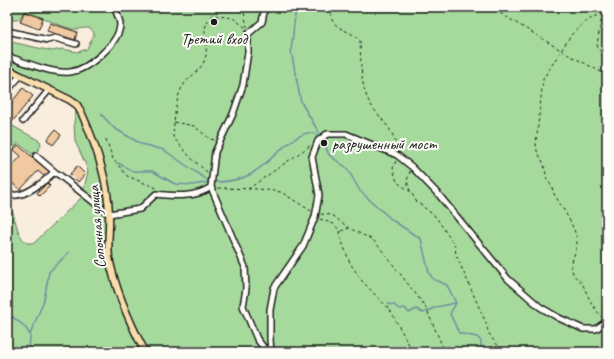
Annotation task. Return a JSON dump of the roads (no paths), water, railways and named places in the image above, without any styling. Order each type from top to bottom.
[{"type":"main road","name":"Сопочная улица","points":[[7,70],[49,90],[77,106],[82,114],[105,179],[109,214],[109,256],[113,276],[135,332],[145,352]]},
{"type":"street","points":[[7,56],[60,72],[71,72],[85,67],[99,56],[113,41],[118,32],[119,21],[114,7]]},
{"type":"street","points":[[265,7],[262,22],[248,31],[248,52],[243,84],[233,114],[215,152],[211,187],[245,267],[246,289],[243,306],[257,339],[267,352]]},
{"type":"street","points":[[7,31],[48,40],[55,38],[76,44]]},
{"type":"street","points":[[7,91],[20,76]]},
{"type":"street","points":[[23,121],[49,90]]},
{"type":"street","points":[[271,352],[270,310],[274,288],[303,246],[315,215],[319,195],[312,156],[318,141],[327,134],[346,134],[397,155],[412,167],[439,195],[508,279],[540,307],[558,318],[583,329],[596,329],[607,321]]},
{"type":"street","points":[[36,156],[109,214],[140,209],[156,194],[182,195],[203,192],[211,187]]},
{"type":"street","points":[[7,191],[13,195],[22,194],[42,183],[53,173],[57,174]]},
{"type":"waterway","points":[[296,7],[291,51],[301,102],[321,136]]},
{"type":"waterway","points":[[101,114],[114,128],[141,144],[164,150],[210,182]]},
{"type":"waterway","points":[[213,182],[231,181],[249,175],[264,165],[285,146],[299,136],[310,133],[321,137]]},
{"type":"waterway","points":[[323,140],[329,155],[347,168],[360,191],[392,220],[421,239],[429,273],[433,279],[447,285],[456,303],[450,314],[459,333],[477,337],[481,341],[481,352]]},
{"type":"waterway","points":[[118,163],[132,171],[152,171],[175,184],[193,185],[209,182]]},
{"type":"waterway","points":[[29,352],[30,335],[44,300],[49,272],[69,252]]},
{"type":"waterway","points":[[388,304],[394,305],[399,309],[405,308],[409,313],[416,309],[423,313],[436,307],[455,303]]},
{"type":"waterway","points":[[7,312],[22,324],[30,335]]},
{"type":"place","name":"Третий вход","points":[[214,22]]},
{"type":"place","name":"разрушенный мост","points":[[324,143]]}]
